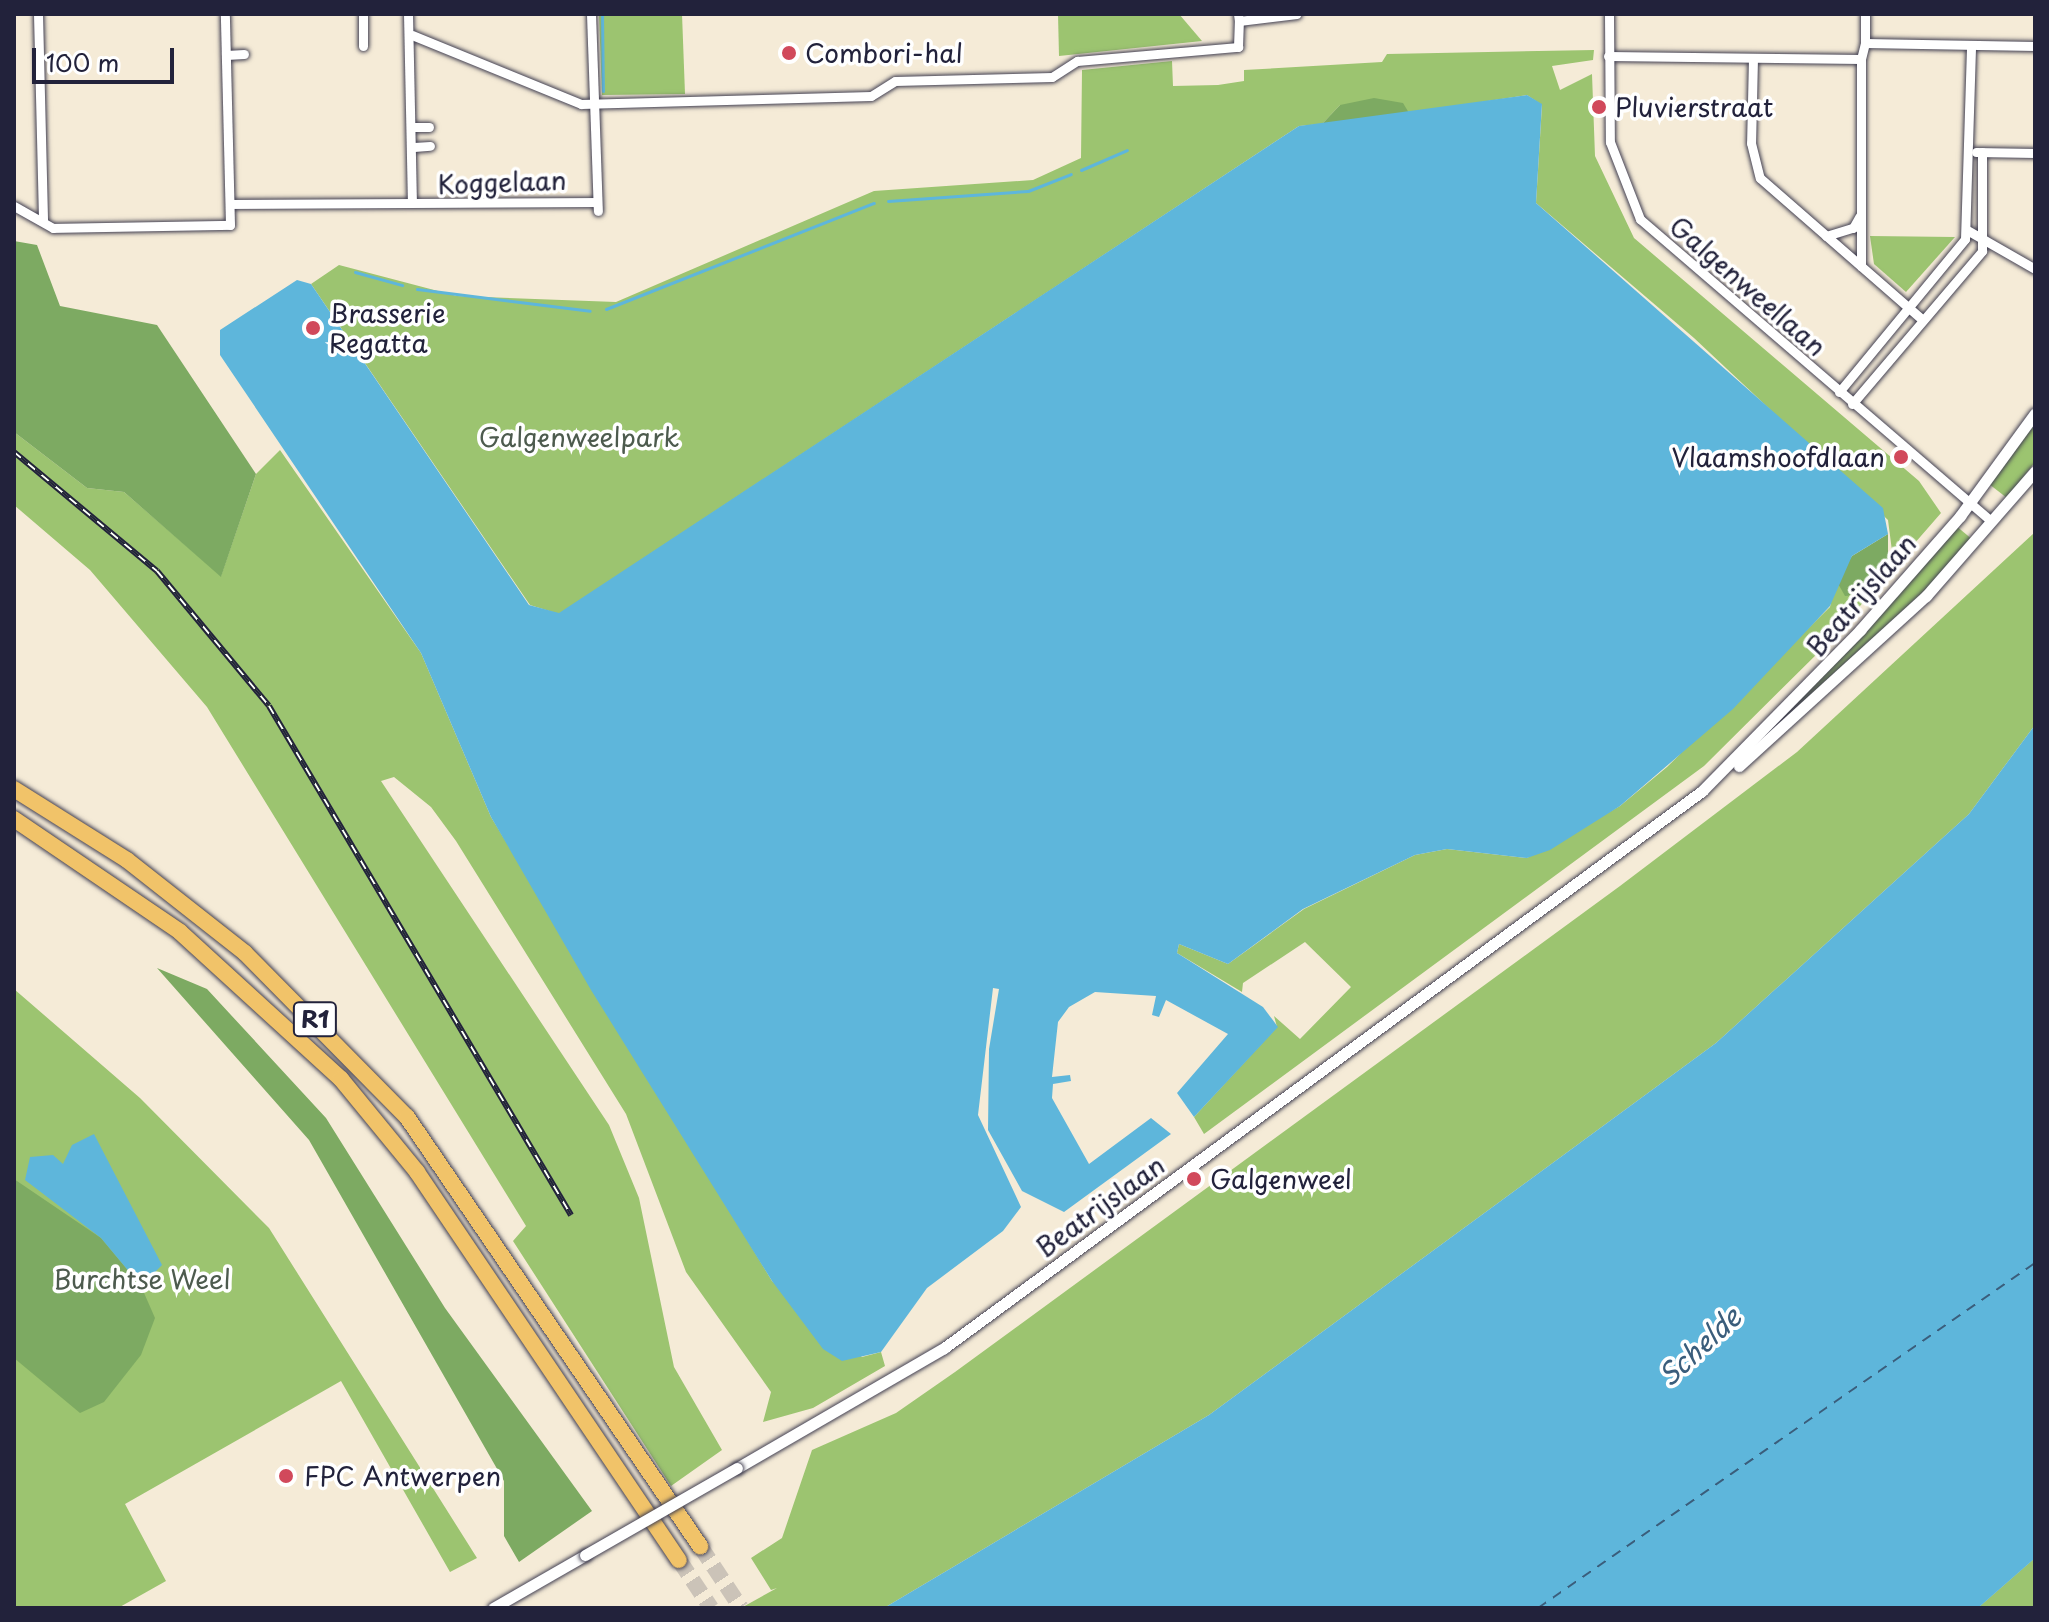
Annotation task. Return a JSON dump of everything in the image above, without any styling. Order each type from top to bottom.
[{"type":"highway","name":"R1","points":[[14,789],[127,860],[245,953],[407,1117],[700,1546]]},
{"type":"highway","name":"R1","points":[[17,822],[172,925],[341,1079],[417,1172],[679,1560]]},
{"type":"street","points":[[38,14],[43,220]]},
{"type":"street","points":[[14,206],[53,228],[230,225],[225,14]]},
{"type":"street","points":[[363,14],[363,46]]},
{"type":"street","points":[[408,14],[412,35],[412,202]]},
{"type":"street","points":[[591,14],[593,103]]},
{"type":"street","points":[[412,35],[593,103],[871,96],[895,81],[1052,77],[1077,61],[1238,47],[1239,17],[1297,14]]},
{"type":"street","name":"Galgenweellaan","points":[[1609,14],[1608,56],[1614,162],[1640,219],[1991,521]]},
{"type":"street","points":[[1861,266],[1861,59],[1865,43],[1865,14]]},
{"type":"street","points":[[1865,43],[2035,46]]},
{"type":"street","points":[[1839,392],[1910,309],[1967,230],[1971,45]]},
{"type":"street","points":[[226,55],[244,54]]},
{"type":"street","points":[[1608,56],[1861,59]]},
{"type":"street","points":[[1753,58],[1753,162],[1770,190],[1923,320]]},
{"type":"street","name":"Koggelaan","points":[[230,204],[478,201],[596,206],[593,103]]},
{"type":"street","points":[[413,137],[429,127]]},
{"type":"street","points":[[402,137],[413,137],[430,146]]},
{"type":"street","points":[[1969,152],[2035,153]]},
{"type":"street","points":[[1852,404],[1923,320],[1985,238],[1982,152]]},
{"type":"street","points":[[1826,236],[1853,228],[1861,214]]},
{"type":"street","points":[[1967,230],[2035,269]]},
{"type":"street","name":"Beatrijslaan","points":[[1702,791],[1808,688],[1969,503],[2035,413]]},
{"type":"street","name":"Beatrijslaan","points":[[493,1608],[944,1348],[1702,791],[1844,679],[2035,471]]},
{"type":"green space","points":[[599,14],[682,14],[685,94],[602,95]]},
{"type":"green space","points":[[1058,14],[1179,14],[1202,41],[1059,56]]},
{"type":"green space","name":"Galgenweelpark","points":[[1594,50],[1593,60],[1552,66],[1560,90],[1592,74],[1595,156],[1634,238],[1919,481],[1941,513],[1826,645],[1704,766],[1204,1134],[1194,1117],[1277,1027],[1274,1016],[1300,1039],[1351,987],[1305,942],[1243,983],[1242,992],[1177,953],[1179,944],[1228,964],[1304,909],[1415,855],[1447,849],[1527,858],[1620,806],[1667,767],[1830,607],[1836,580],[1851,598],[1857,595],[1892,551],[1888,520],[1694,338],[1536,203],[1542,105],[1527,95],[1409,113],[1340,105],[1322,124],[1299,126],[559,614],[530,605],[311,284],[339,265],[457,296],[616,302],[874,191],[1033,180],[1081,158],[1082,70],[1172,61],[1173,86],[1218,85],[1244,81],[1244,70],[1382,62],[1387,54]]},
{"type":"green space","points":[[1374,98],[1403,103],[1409,113],[1322,124],[1340,105]]},
{"type":"green space","points":[[1870,236],[1955,237],[1906,292],[1874,264]]},
{"type":"green space","points":[[14,241],[37,245],[60,306],[157,325],[256,474],[221,577],[124,492],[87,488],[14,432]]},
{"type":"green space","points":[[2035,422],[2035,462],[2007,498],[1989,484]]},
{"type":"green space","points":[[14,432],[87,488],[124,492],[221,576],[256,474],[280,450],[421,653],[491,817],[772,1281],[862,1357],[881,1352],[885,1366],[813,1408],[763,1422],[771,1392],[686,1272],[626,1114],[456,841],[431,807],[394,777],[381,781],[609,1125],[639,1198],[674,1367],[722,1450],[671,1486],[513,1241],[526,1226],[207,707],[90,570],[14,505]]},
{"type":"green space","points":[[1955,525],[1973,540],[1947,570],[1764,737]]},
{"type":"green space","points":[[2035,532],[2035,725],[1969,814],[1716,1043],[1209,1415],[884,1608],[741,1608],[777,1588],[771,1590],[751,1558],[782,1538],[812,1450],[896,1413],[955,1372],[1620,886],[1797,752]]},
{"type":"green space","points":[[1888,534],[1888,561],[1857,595],[1845,596],[1836,580],[1852,556]]},
{"type":"green space","points":[[157,968],[207,989],[326,1118],[445,1308],[592,1511],[519,1562],[504,1536],[504,1481],[309,1140]]},
{"type":"green space","name":"Burchtse Weel","points":[[14,989],[140,1098],[269,1228],[477,1558],[450,1572],[341,1381],[125,1504],[166,1581],[118,1608],[14,1608]]},
{"type":"green space","points":[[14,1179],[101,1238],[141,1286],[155,1318],[141,1355],[104,1402],[80,1413],[14,1358]]},
{"type":"green space","points":[[2035,1558],[2035,1608],[1978,1608],[1980,1606]]},
{"type":"water","name":"Galgenweel","points":[[1527,95],[1542,104],[1536,203],[1883,508],[1888,534],[1852,556],[1830,606],[1733,709],[1620,806],[1550,850],[1527,858],[1447,849],[1415,855],[1303,909],[1228,964],[1179,944],[1177,953],[1263,1007],[1278,1027],[1194,1117],[1177,1093],[1228,1034],[1166,1000],[1159,1017],[1152,1015],[1156,996],[1095,992],[1069,1007],[1058,1022],[1052,1077],[1070,1075],[1071,1081],[1053,1084],[1052,1098],[1089,1164],[1151,1118],[1171,1134],[1064,1212],[1022,1191],[988,1130],[989,1049],[999,989],[993,988],[978,1115],[1021,1207],[1003,1231],[927,1288],[881,1352],[842,1361],[823,1349],[772,1281],[591,990],[491,817],[421,653],[220,355],[220,330],[297,280],[311,284],[529,605],[559,613],[1299,126]]},
{"type":"water","name":"Schelde","points":[[2035,725],[2035,1558],[1978,1608],[884,1608],[1209,1415],[1716,1043],[1969,814]]},
{"type":"water","points":[[94,1134],[162,1265],[141,1286],[101,1238],[25,1180],[30,1157],[53,1155],[63,1164],[72,1145]]},
{"type":"waterway","points":[[602,14],[603,91]]},
{"type":"waterway","points":[[1081,170],[1127,150]]},
{"type":"waterway","points":[[888,201],[1028,191],[1071,174]]},
{"type":"waterway","points":[[606,309],[874,203]]},
{"type":"waterway","points":[[355,272],[402,285]]},
{"type":"waterway","points":[[417,289],[590,311]]},
{"type":"ferry route","points":[[1538,1608],[2035,1263]]},
{"type":"tunnel","points":[[700,1546],[741,1608]]},
{"type":"tunnel","points":[[679,1560],[711,1608]]},
{"type":"railway","points":[[14,452],[157,571],[269,706],[571,1215]]},
{"type":"place","name":"Combori-hal","points":[[789,53]]},
{"type":"place","name":"Pluvierstraat","points":[[1599,107]]},
{"type":"place","name":"Brasserie Regatta","points":[[313,328]]},
{"type":"place","name":"Vlaamshoofdlaan","points":[[1901,457]]},
{"type":"place","name":"Galgenweel","points":[[1194,1179]]},
{"type":"place","name":"FPC Antwerpen","points":[[286,1476]]}]
